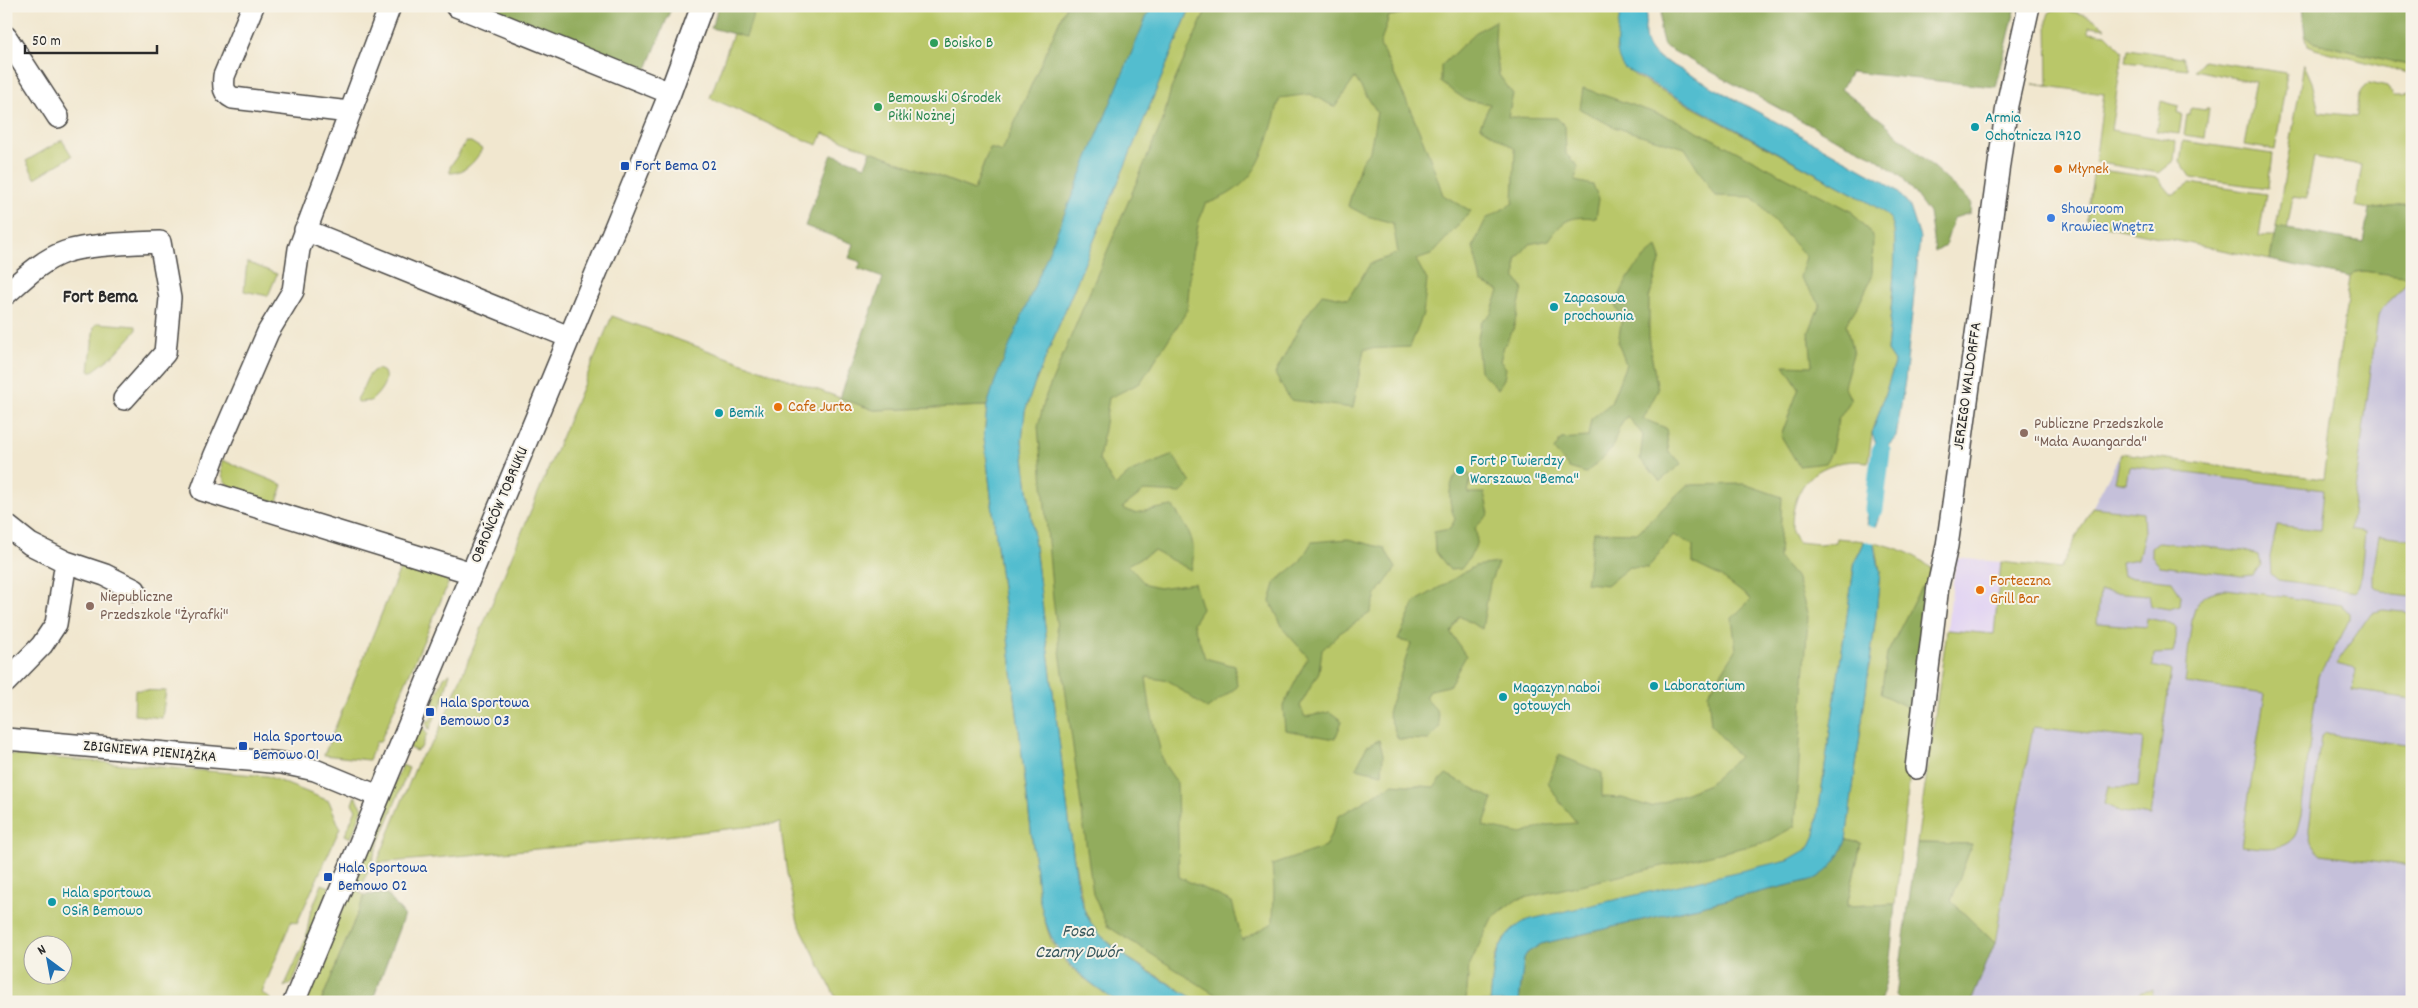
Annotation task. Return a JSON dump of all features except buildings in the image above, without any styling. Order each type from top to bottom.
[{"type":"street","points":[[253,6],[216,94],[233,98],[349,112]]},
{"type":"street","points":[[390,6],[298,248],[293,291],[268,332],[214,457],[202,490],[472,573]]},
{"type":"street","points":[[456,6],[670,93]]},
{"type":"street","name":"OBROŃCÓW TOBRUKU","points":[[294,1002],[670,93],[702,6]]},
{"type":"street","name":"JERZEGO WALDORFFA","points":[[1916,768],[1938,586],[1947,546],[2007,105],[2029,6]]},
{"type":"street","points":[[6,37],[58,117]]},
{"type":"street","points":[[305,230],[569,337]]},
{"type":"street","points":[[6,294],[36,267],[65,252],[111,245],[160,242],[170,298],[165,353],[124,399]]},
{"type":"street","points":[[6,525],[30,544],[66,562],[105,575],[135,590]]},
{"type":"street","points":[[6,682],[42,645],[56,624],[66,562]]},
{"type":"street","name":"ZBIGNIEWA PIENIĄŻKA","points":[[6,739],[282,763],[315,770],[378,796]]},
{"type":"shaded area","points":[[2355,272],[2412,277],[2412,1002],[1967,1002],[1995,943],[2060,569],[2121,453],[2323,479],[2350,277]]},
{"type":"shaded area","points":[[1956,558],[2001,562],[1994,634],[1947,630]]},
{"type":"green space","points":[[479,6],[672,6],[645,74]]},
{"type":"green space","points":[[719,6],[756,6],[746,37],[711,28]]},
{"type":"green space","name":"Bemowski Ośrodek Piłki Nożnej","points":[[743,6],[1066,6],[1002,153],[990,148],[974,190],[823,133],[818,145],[710,98]]},
{"type":"green space","points":[[1066,6],[1151,6],[987,406],[874,410],[840,398],[883,278],[858,269],[861,262],[849,258],[854,244],[805,226],[832,154],[865,166],[871,151],[974,190],[990,148],[1002,152]]},
{"type":"green space","points":[[1191,6],[1621,6],[1616,50],[1635,76],[1868,202],[1881,210],[1890,219],[1894,232],[1895,246],[1887,351],[1895,363],[1872,434],[1868,462],[1856,461],[1833,464],[1814,474],[1799,492],[1793,514],[1792,532],[1798,542],[1819,544],[1836,542],[1837,538],[1865,541],[1855,561],[1815,835],[1811,844],[1801,854],[1788,860],[1504,939],[1495,957],[1490,1002],[1199,1002],[1128,958],[1100,935],[1091,923],[1084,910],[1073,853],[1022,441],[1025,411]]},
{"type":"green space","points":[[1208,6],[1431,6],[1429,9],[1389,16],[1380,45],[1414,119],[1443,195],[1471,211],[1431,255],[1416,260],[1427,280],[1423,314],[1410,347],[1364,349],[1353,408],[1290,400],[1275,374],[1301,324],[1322,294],[1348,299],[1370,264],[1398,253],[1393,223],[1367,216],[1348,206],[1361,162],[1370,151],[1377,112],[1355,78],[1335,107],[1310,94],[1280,98],[1265,149],[1250,176],[1239,187],[1205,204],[1192,253],[1187,311],[1140,383],[1109,398],[1099,460],[1115,486],[1131,472],[1173,455],[1191,483],[1181,493],[1144,491],[1122,508],[1134,513],[1172,506],[1187,529],[1193,544],[1191,570],[1154,551],[1128,565],[1146,585],[1159,588],[1194,583],[1202,609],[1193,623],[1205,658],[1235,666],[1237,687],[1207,709],[1169,681],[1146,677],[1150,707],[1163,762],[1177,783],[1179,877],[1232,902],[1242,940],[1273,923],[1274,889],[1272,865],[1325,847],[1339,816],[1393,784],[1434,787],[1446,774],[1493,799],[1483,826],[1522,834],[1547,825],[1577,823],[1559,801],[1548,782],[1559,755],[1602,773],[1602,797],[1622,798],[1651,807],[1709,784],[1739,757],[1711,725],[1708,694],[1736,650],[1732,618],[1751,599],[1720,576],[1693,563],[1693,545],[1673,535],[1648,568],[1629,567],[1607,585],[1586,583],[1594,532],[1637,533],[1687,485],[1744,484],[1782,497],[1779,558],[1797,579],[1808,616],[1795,826],[1767,842],[1515,900],[1492,918],[1469,966],[1466,1002],[1227,1002],[1107,926],[1093,894],[1053,599],[1038,426],[1046,395],[1163,120],[1171,89]]},
{"type":"green space","points":[[1662,6],[2016,6],[1996,87],[1851,72],[1841,89],[1885,123],[1971,202],[1970,213],[1954,218],[1945,246],[1935,252],[1929,213],[1903,178],[1873,156],[1828,135],[1664,46],[1660,30]]},
{"type":"green space","points":[[2289,6],[2412,6],[2412,66],[2313,42],[2305,35],[2302,8]]},
{"type":"green space","points":[[2053,10],[2075,12],[2094,20],[2106,28],[2089,26],[2089,32],[2106,34],[2123,51],[2111,130],[2176,141],[2174,161],[2159,173],[2095,162],[2104,94],[2033,84],[2048,86],[2047,19],[2049,13]]},
{"type":"green space","points":[[1496,20],[1495,44],[1499,75],[1513,94],[1508,117],[1557,118],[1565,126],[1566,154],[1578,166],[1575,181],[1593,185],[1599,199],[1596,218],[1574,218],[1569,220],[1559,227],[1549,240],[1529,244],[1516,260],[1516,279],[1523,288],[1513,330],[1504,346],[1500,361],[1506,368],[1504,379],[1498,389],[1480,371],[1477,342],[1481,323],[1491,313],[1499,291],[1481,282],[1473,246],[1486,219],[1513,203],[1515,149],[1480,126],[1490,104],[1466,100],[1441,83],[1441,66],[1475,33]]},
{"type":"green space","points":[[2305,35],[2313,42],[2412,66],[2412,74],[2315,49],[2308,46]]},
{"type":"green space","points":[[2128,49],[2182,57],[2188,69],[2126,62]]},
{"type":"green space","points":[[2203,60],[2287,73],[2275,150],[2244,145],[2256,82],[2194,70]]},
{"type":"green space","points":[[2304,64],[2312,82],[2319,112],[2357,116],[2357,101],[2360,93],[2370,83],[2387,87],[2394,96],[2404,96],[2412,91],[2412,203],[2369,209],[2355,206],[2362,165],[2314,157],[2306,199],[2293,197],[2287,230],[2276,227]]},
{"type":"green space","points":[[1583,88],[1678,121],[1851,211],[1873,236],[1872,277],[1860,302],[1846,324],[1853,354],[1844,386],[1851,400],[1838,420],[1832,450],[1826,463],[1799,466],[1781,436],[1799,388],[1784,365],[1812,366],[1809,332],[1820,304],[1800,277],[1806,257],[1753,197],[1715,196],[1685,148],[1614,127],[1580,109]]},
{"type":"green space","points":[[2161,101],[2179,106],[2178,113],[2182,114],[2179,134],[2156,131]]},
{"type":"green space","points":[[2191,108],[2206,110],[2206,108],[2209,108],[2205,138],[2184,135],[2187,115],[2190,115]]},
{"type":"green space","points":[[62,140],[72,156],[35,178],[26,161]]},
{"type":"green space","points":[[2183,141],[2272,154],[2268,188],[2191,178],[2180,162]]},
{"type":"green space","points":[[466,142],[471,142],[482,149],[465,169],[450,173],[450,167]]},
{"type":"green space","points":[[2094,169],[2158,178],[2171,194],[2174,194],[2190,183],[2266,194],[2259,236],[2274,236],[2270,260],[2086,222]]},
{"type":"green space","points":[[2412,203],[2412,277],[2363,271],[2355,272],[2350,277],[2270,260],[2276,227],[2363,242],[2369,209]]},
{"type":"green space","points":[[1657,247],[1661,258],[1649,298],[1649,343],[1658,390],[1643,419],[1666,428],[1669,453],[1682,463],[1660,481],[1640,459],[1643,435],[1627,416],[1619,428],[1612,449],[1586,473],[1569,468],[1554,450],[1561,439],[1588,437],[1591,419],[1611,403],[1626,364],[1618,343],[1622,317],[1615,306],[1632,273],[1642,260]]},
{"type":"green space","points":[[247,262],[277,274],[268,296],[244,291]]},
{"type":"green space","points":[[2363,271],[2409,276],[2406,283],[2378,316],[2350,530],[2365,533],[2360,581],[2357,591],[2278,580],[2271,574],[2270,557],[2277,525],[2320,530],[2324,490],[2129,466],[2126,483],[2115,481],[2121,453],[2323,479],[2350,277],[2355,272]]},
{"type":"green space","points":[[612,316],[874,410],[987,406],[984,437],[1039,897],[1046,926],[1058,952],[1073,969],[1120,1002],[838,1002],[798,922],[787,874],[780,823],[594,844],[377,863],[419,759],[435,740]]},
{"type":"green space","points":[[98,323],[136,326],[136,331],[115,354],[93,371],[89,371],[94,326]]},
{"type":"green space","points":[[377,369],[384,372],[385,380],[382,388],[371,401],[359,402],[356,400],[367,378]]},
{"type":"green space","points":[[222,460],[283,485],[277,502],[247,495],[230,486],[224,480],[221,471]]},
{"type":"green space","points":[[1464,467],[1471,477],[1468,493],[1484,493],[1489,514],[1475,528],[1477,534],[1476,545],[1468,559],[1461,569],[1450,570],[1435,551],[1434,532],[1450,529],[1455,519],[1452,512],[1450,491],[1454,478]]},
{"type":"green space","points":[[2092,507],[2143,513],[2144,534],[2138,559],[2121,562],[2123,576],[2172,581],[2181,595],[2180,606],[2169,609],[2151,606],[2149,595],[2100,591],[2097,623],[2146,627],[2147,618],[2165,622],[2176,627],[2173,653],[2154,654],[2153,666],[2171,670],[2151,816],[2121,812],[2104,804],[2108,787],[2138,787],[2143,739],[2033,727],[1995,943],[1951,901],[1971,844],[1917,843],[1947,630],[1994,634],[2001,562],[2060,569]]},
{"type":"green space","points":[[2379,535],[2412,539],[2412,597],[2393,595],[2373,586],[2373,572]]},
{"type":"green space","points":[[1348,539],[1384,548],[1396,568],[1376,595],[1370,613],[1340,633],[1322,650],[1319,672],[1300,706],[1305,717],[1330,712],[1342,721],[1335,739],[1285,730],[1283,706],[1308,657],[1284,630],[1270,601],[1276,581],[1299,563],[1312,542]]},
{"type":"green space","points":[[1875,542],[1891,546],[1918,558],[1931,568],[1931,590],[1921,587],[1907,707],[1916,723],[1895,904],[1847,906],[1861,843],[1846,840],[1876,616],[1880,571]]},
{"type":"green space","points":[[2158,542],[2244,551],[2259,555],[2261,565],[2253,575],[2242,576],[2160,566],[2151,556],[2151,548]]},
{"type":"green space","points":[[403,561],[447,579],[448,584],[380,742],[376,742],[369,760],[324,755]]},
{"type":"green space","points":[[1498,563],[1490,583],[1482,629],[1459,616],[1451,633],[1466,656],[1449,686],[1430,690],[1425,697],[1437,711],[1440,726],[1429,740],[1398,739],[1388,713],[1411,643],[1398,640],[1415,602],[1475,566]]},
{"type":"green space","points":[[1921,587],[1931,590],[1916,723],[1907,707],[1881,694],[1887,654]]},
{"type":"green space","points":[[2226,589],[2342,605],[2349,613],[2349,620],[2340,639],[2318,676],[2301,815],[2297,829],[2294,837],[2289,842],[2276,847],[2241,846],[2265,694],[2185,683],[2191,629],[2198,602],[2204,596]]},
{"type":"green space","points":[[2383,610],[2412,613],[2412,699],[2352,690],[2356,669],[2336,664],[2371,613]]},
{"type":"green space","points":[[450,673],[442,703],[429,730],[426,722],[427,720],[430,721],[437,705],[433,703],[444,677]]},
{"type":"green space","points":[[135,690],[166,691],[162,718],[134,715]]},
{"type":"green space","points":[[419,725],[422,726],[427,734],[421,748],[416,751],[409,748]]},
{"type":"green space","points":[[2325,733],[2412,746],[2412,866],[2321,854],[2313,846],[2310,840],[2309,829],[2321,736]]},
{"type":"green space","points":[[1379,740],[1383,754],[1382,774],[1356,768],[1367,746]]},
{"type":"green space","points":[[6,754],[267,776],[329,801],[340,828],[297,923],[291,921],[262,993],[272,1000],[271,1002],[6,1002]]},
{"type":"green space","points":[[402,765],[409,768],[359,893],[365,895],[321,1002],[304,1002]]},
{"type":"green space","points":[[355,796],[363,808],[351,838],[345,835],[356,809],[352,804]]},
{"type":"green space","points":[[1846,840],[1861,843],[1847,906],[1895,904],[1889,966],[1880,1002],[1519,1002],[1524,958],[1527,953],[1541,944],[1815,879],[1834,862]]},
{"type":"green space","points":[[1917,843],[1972,844],[1951,901],[1995,943],[1971,1002],[1902,1002],[1896,995]]},
{"type":"green space","points":[[322,884],[330,887],[293,982],[284,987],[306,939],[310,914]]},
{"type":"green space","points":[[387,894],[404,915],[372,1002],[321,1002],[365,895]]},
{"type":"green space","points":[[2153,990],[2152,1002],[2134,1002],[2140,992]]},
{"type":"water","name":"Fosa Czarny Dwór","points":[[1151,6],[1191,6],[1033,388],[1025,411],[1022,441],[1073,853],[1083,907],[1091,923],[1112,946],[1140,967],[1199,1002],[1139,1003],[1121,1002],[1114,999],[1082,976],[1064,957],[1051,937],[1039,897],[984,437],[987,406],[995,381]]},
{"type":"water","points":[[1621,6],[1648,6],[1645,33],[1648,45],[1656,56],[1880,179],[1897,191],[1910,207],[1920,238],[1905,380],[1896,437],[1883,452],[1878,449],[1872,434],[1895,363],[1887,351],[1895,246],[1892,222],[1885,213],[1868,202],[1624,68],[1620,62],[1617,47]]},
{"type":"water","points":[[1874,509],[1880,516],[1876,527],[1874,546],[1880,571],[1876,616],[1846,840],[1834,863],[1826,872],[1815,879],[1541,944],[1527,953],[1524,958],[1519,1002],[1490,1002],[1494,966],[1501,945],[1507,936],[1527,920],[1788,860],[1809,848],[1815,835],[1855,561],[1865,539],[1867,514]]},
{"type":"pier","points":[[1866,525],[1879,527],[1877,543],[1863,541]]},
{"type":"waterway","name":"Fosa Czarny Dwór","points":[[1874,509],[1881,451]]},
{"type":"place","name":"Boisko B","points":[[934,43]]},
{"type":"place","name":"Bemowski Ośrodek Piłki Nożnej","points":[[878,107]]},
{"type":"place","name":"Armia Ochotnicza 1920","points":[[1975,127]]},
{"type":"place","name":"Fort Bema 02","points":[[625,166]]},
{"type":"place","name":"Młynek","points":[[2058,169]]},
{"type":"place","name":"Showroom Krawiec Wnętrz","points":[[2051,218]]},
{"type":"place","name":"Zapasowa prochownia","points":[[1554,307]]},
{"type":"place","name":"Cafe Jurta","points":[[778,407]]},
{"type":"place","name":"Bemik","points":[[719,413]]},
{"type":"place","name":"Publiczne Przedszkole \"Mała Awangarda\"","points":[[2024,433]]},
{"type":"place","name":"Fort P Twierdzy Warszawa \"Bema\"","points":[[1460,470]]},
{"type":"place","name":"Forteczna Grill Bar","points":[[1980,590]]},
{"type":"place","name":"Niepubliczne Przedszkole \"Żyrafki\"","points":[[90,606]]},
{"type":"place","name":"Laboratorium","points":[[1654,686]]},
{"type":"place","name":"Magazyn naboi gotowych","points":[[1503,697]]},
{"type":"place","name":"Hala Sportowa Bemowo 03","points":[[430,712]]},
{"type":"place","name":"Hala Sportowa Bemowo 01","points":[[243,746]]},
{"type":"place","name":"Hala Sportowa Bemowo 02","points":[[328,877]]},
{"type":"place","name":"Hala sportowa OSiR Bemowo","points":[[52,902]]},
{"type":"district","name":"Fort Bema","points":[[100,298]]}]
